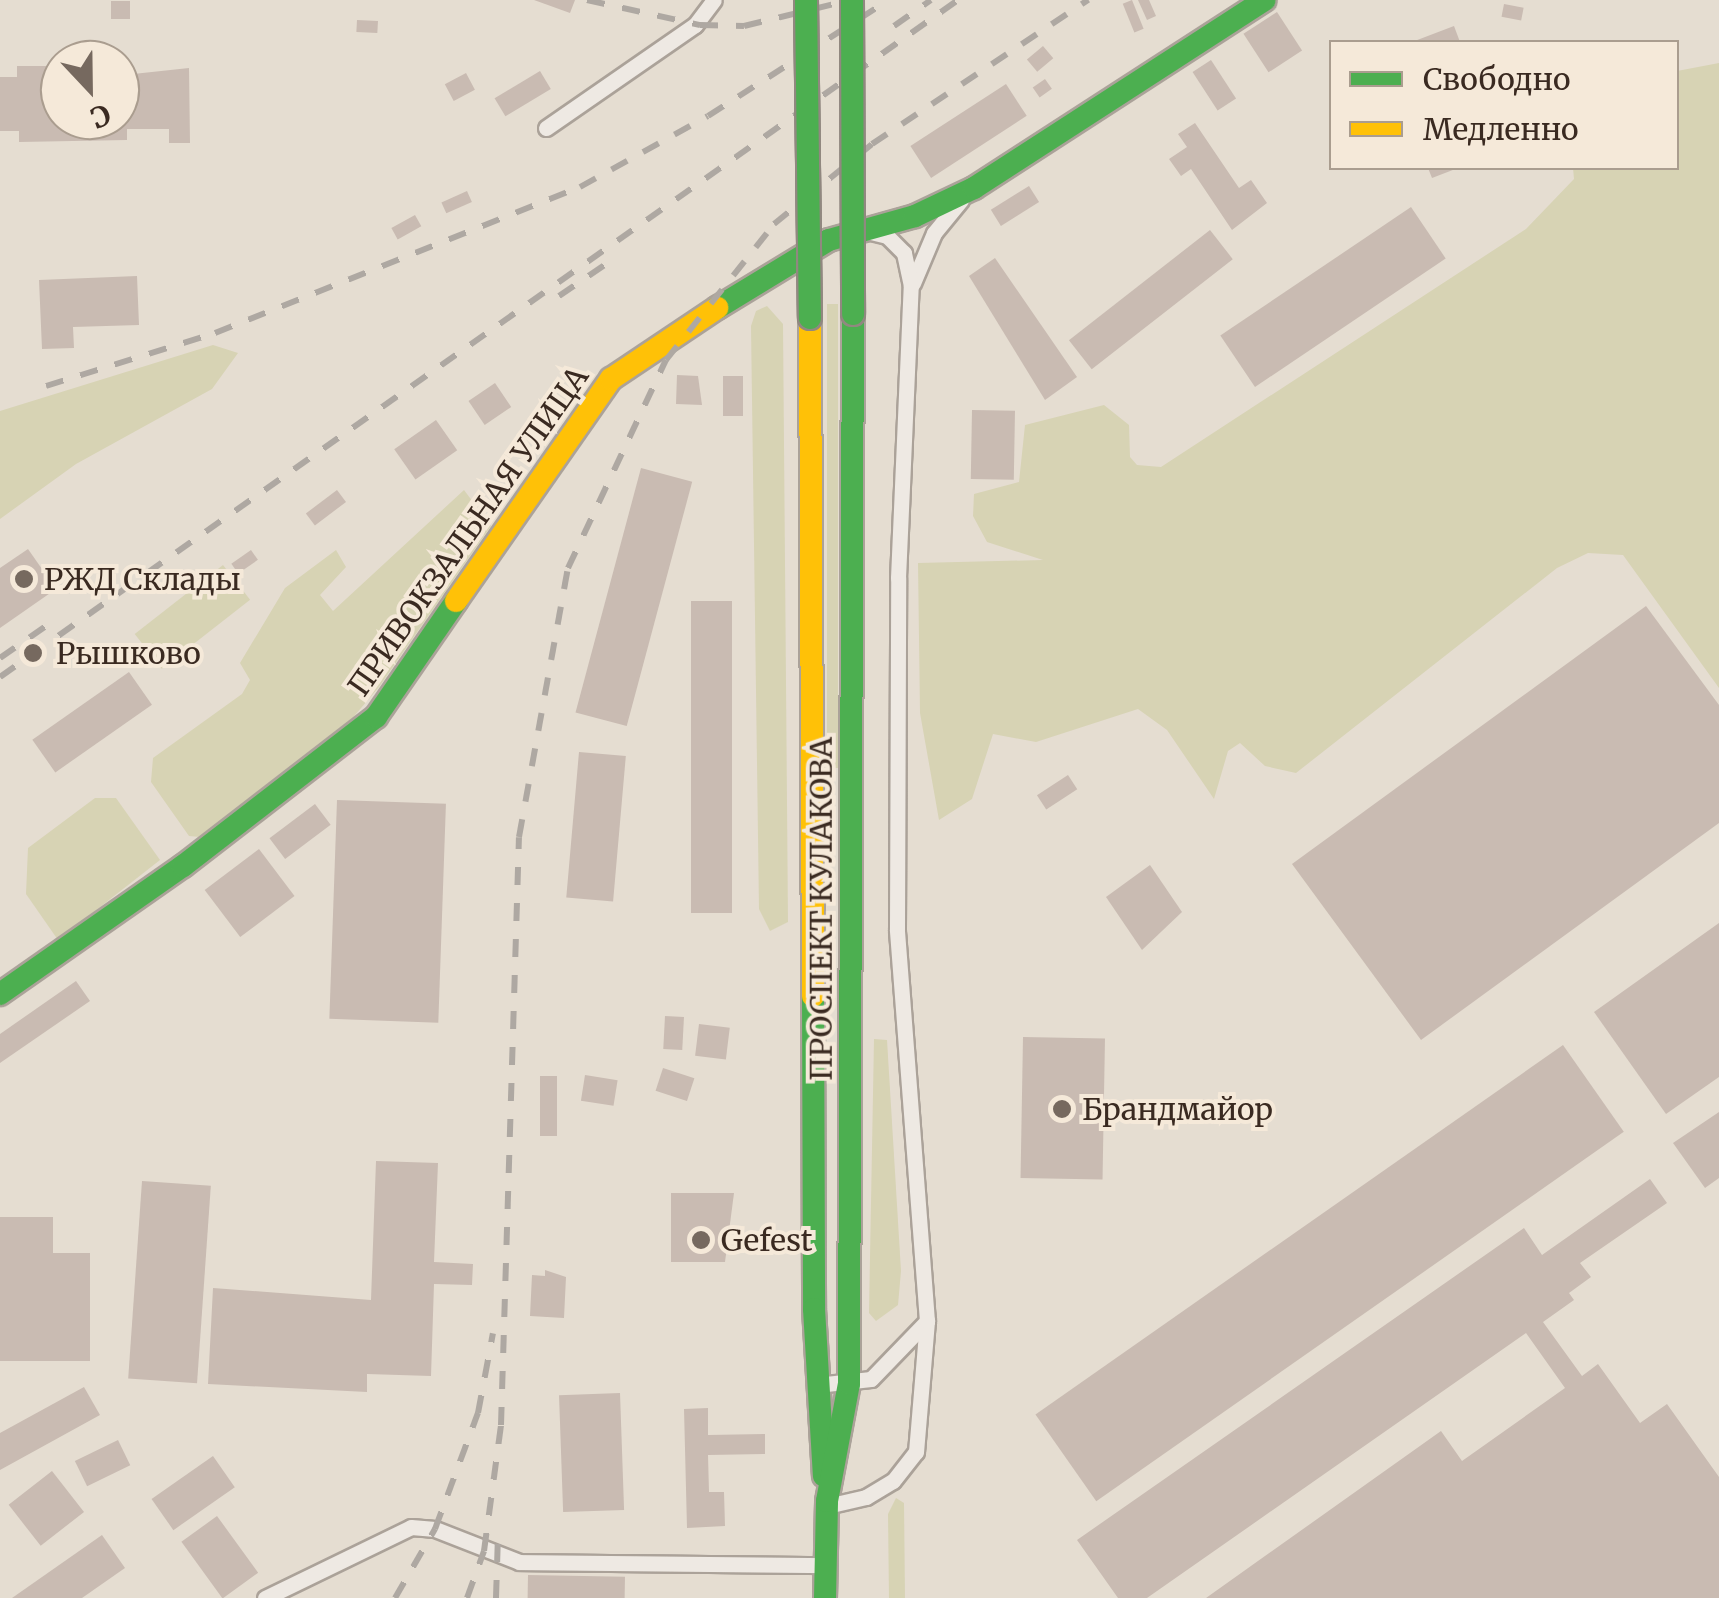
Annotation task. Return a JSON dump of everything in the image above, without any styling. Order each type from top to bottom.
[{"type":"main road","name":"ПРОСПЕКТ КУЛАКОВА","points":[[806,0],[817,1385],[827,1504],[825,1598]]},
{"type":"main road","name":"ПРОСПЕКТ КУЛАКОВА","points":[[827,1504],[849,1384],[852,0]]},
{"type":"main road","points":[[854,232],[916,216],[974,188],[1265,0]]},
{"type":"main road","name":"ПРИВОКЗАЛЬНАЯ УЛИЦА","points":[[0,994],[183,866],[376,717],[611,379],[787,262],[854,232]]},
{"type":"street","points":[[546,128],[696,26],[714,0]]},
{"type":"street","points":[[827,1504],[866,1497],[893,1481],[916,1452],[927,1322],[897,929],[899,540],[912,286],[934,233],[974,188]]},
{"type":"street","points":[[854,232],[873,231],[896,244],[912,286]]},
{"type":"street","points":[[817,1385],[849,1384],[887,1368],[927,1322]]},
{"type":"street","points":[[264,1598],[411,1527],[435,1529],[519,1562],[825,1565]]},
{"type":"shaded area","points":[[1719,63],[1719,688],[1623,555],[1588,553],[1557,568],[1296,773],[1265,766],[1240,743],[1228,751],[1214,799],[1167,730],[1138,709],[1036,742],[993,734],[972,799],[939,820],[920,713],[918,563],[1043,560],[987,542],[973,516],[974,494],[1019,482],[1025,425],[1104,405],[1129,425],[1130,457],[1137,465],[1161,467],[1526,229],[1574,179],[1573,170],[1679,170],[1679,71]]},
{"type":"shaded area","points":[[827,304],[838,304],[838,768],[827,768]]},
{"type":"shaded area","points":[[767,306],[783,324],[788,922],[770,931],[759,909],[751,326],[756,311]]},
{"type":"shaded area","points":[[213,345],[238,353],[212,389],[76,464],[0,519],[0,411]]},
{"type":"shaded area","points":[[464,490],[491,526],[379,687],[344,728],[200,837],[189,836],[151,782],[153,758],[242,694],[250,680],[240,663],[285,588],[336,550],[346,567],[320,595],[333,611]]},
{"type":"shaded area","points":[[223,565],[250,600],[162,669],[135,634]]},
{"type":"shaded area","points":[[95,798],[116,798],[160,860],[58,940],[26,894],[28,848]]},
{"type":"shaded area","points":[[874,1039],[887,1040],[901,1271],[898,1305],[876,1321],[869,1313]]},
{"type":"shaded area","points":[[896,1498],[904,1503],[905,1598],[889,1598],[888,1514]]},
{"type":"building","points":[[534,0],[575,0],[570,13]]},
{"type":"building","points":[[1132,0],[1144,29],[1134,32],[1123,4]]},
{"type":"building","points":[[1138,0],[1149,0],[1156,16],[1147,20]]},
{"type":"building","points":[[111,1],[130,1],[130,19],[111,19]]},
{"type":"building","points":[[1504,4],[1524,8],[1521,21],[1502,17]]},
{"type":"building","points":[[1277,12],[1302,51],[1269,72],[1243,34]]},
{"type":"building","points":[[357,20],[378,21],[377,33],[356,32]]},
{"type":"building","points":[[1454,26],[1459,40],[1417,40]]},
{"type":"building","points":[[1043,46],[1053,58],[1037,72],[1027,59]]},
{"type":"building","points":[[1211,60],[1236,99],[1218,111],[1193,72]]},
{"type":"building","points":[[17,66],[40,66],[40,140],[127,140],[19,142],[19,131],[0,131],[0,77],[17,77]]},
{"type":"building","points":[[189,68],[190,143],[169,143],[169,129],[140,129],[140,73]]},
{"type":"building","points":[[540,71],[551,89],[505,116],[495,98]]},
{"type":"building","points":[[466,73],[475,90],[454,101],[445,84]]},
{"type":"building","points":[[1045,79],[1052,89],[1040,97],[1033,88]]},
{"type":"building","points":[[1006,84],[1027,116],[931,178],[910,146]]},
{"type":"building","points":[[1195,123],[1239,188],[1251,180],[1267,203],[1232,230],[1191,169],[1181,176],[1169,159],[1187,147],[1178,134]]},
{"type":"building","points":[[1429,170],[1453,170],[1432,178]]},
{"type":"building","points":[[1029,186],[1039,202],[1001,226],[991,210]]},
{"type":"building","points":[[467,191],[472,202],[446,213],[441,202]]},
{"type":"building","points":[[1411,207],[1446,258],[1255,387],[1220,336]]},
{"type":"building","points":[[415,215],[421,226],[398,239],[391,228]]},
{"type":"building","points":[[1210,230],[1233,259],[1092,369],[1069,340]]},
{"type":"building","points":[[995,258],[1077,377],[1045,400],[969,276]]},
{"type":"building","points":[[137,276],[139,325],[73,327],[74,348],[42,349],[39,280]]},
{"type":"building","points":[[677,375],[698,376],[702,405],[676,404]]},
{"type":"building","points":[[723,376],[743,376],[743,416],[723,416]]},
{"type":"building","points":[[495,383],[511,407],[485,425],[468,401]]},
{"type":"building","points":[[972,410],[1015,411],[1014,480],[971,479]]},
{"type":"building","points":[[436,420],[457,450],[415,480],[394,449]]},
{"type":"building","points":[[641,468],[692,482],[627,726],[576,712]]},
{"type":"building","points":[[337,490],[346,502],[315,525],[306,513]]},
{"type":"building","name":"РЖД Склады","points":[[28,549],[56,589],[0,628],[0,568]]},
{"type":"building","points":[[251,550],[258,560],[238,574],[231,564]]},
{"type":"building","points":[[691,601],[732,601],[732,913],[691,913]]},
{"type":"building","points":[[1646,606],[1719,705],[1719,823],[1421,1040],[1292,864]]},
{"type":"building","name":"Рышково","points":[[129,672],[152,705],[55,772],[32,740]]},
{"type":"building","points":[[579,752],[626,756],[613,902],[566,897]]},
{"type":"building","points":[[1068,775],[1077,789],[1046,809],[1037,795]]},
{"type":"building","points":[[337,800],[446,804],[438,1023],[329,1019]]},
{"type":"building","points":[[315,804],[331,825],[285,859],[269,838]]},
{"type":"building","points":[[259,849],[295,896],[240,937],[205,890]]},
{"type":"building","points":[[1150,865],[1182,912],[1142,950],[1106,897]]},
{"type":"building","points":[[1719,923],[1719,1077],[1666,1114],[1594,1012]]},
{"type":"building","points":[[76,981],[90,1001],[0,1063],[0,1034]]},
{"type":"building","points":[[665,1016],[684,1017],[682,1050],[663,1049]]},
{"type":"building","points":[[699,1024],[730,1028],[726,1060],[695,1056]]},
{"type":"building","name":"Брандмайор","points":[[1023,1037],[1105,1038],[1103,1179],[1021,1178]]},
{"type":"building","points":[[1563,1045],[1624,1132],[1096,1501],[1035,1414]]},
{"type":"building","points":[[663,1068],[694,1078],[687,1101],[656,1091]]},
{"type":"building","points":[[585,1075],[618,1080],[614,1106],[581,1101]]},
{"type":"building","points":[[540,1076],[557,1076],[557,1136],[540,1136]]},
{"type":"building","points":[[1719,1112],[1719,1178],[1705,1188],[1673,1143]]},
{"type":"building","points":[[376,1161],[438,1163],[434,1262],[473,1264],[472,1285],[434,1284],[431,1376],[367,1374],[367,1392],[208,1384],[213,1288],[371,1300]]},
{"type":"building","points":[[1650,1179],[1667,1203],[1580,1263],[1591,1277],[1569,1293],[1574,1300],[1543,1322],[1582,1376],[1598,1364],[1640,1423],[1667,1404],[1719,1477],[1719,1598],[1206,1598],[1441,1431],[1462,1461],[1565,1388],[1526,1333],[1147,1598],[1118,1598],[1077,1540],[1524,1228],[1542,1255]]},
{"type":"building","points":[[142,1181],[211,1186],[197,1383],[128,1379]]},
{"type":"building","points":[[671,1193],[734,1193],[725,1262],[671,1262]]},
{"type":"building","points":[[0,1217],[53,1217],[53,1253],[90,1253],[90,1361],[0,1361]]},
{"type":"building","points":[[545,1270],[566,1277],[564,1318],[530,1316],[532,1275],[545,1276]]},
{"type":"building","points":[[84,1387],[100,1415],[0,1470],[0,1433]]},
{"type":"building","points":[[620,1393],[624,1510],[563,1512],[559,1395]]},
{"type":"building","points":[[708,1408],[708,1435],[765,1434],[765,1454],[708,1455],[709,1492],[724,1492],[725,1526],[687,1528],[684,1409]]},
{"type":"building","points":[[118,1440],[130,1465],[87,1486],[75,1461]]},
{"type":"building","points":[[213,1456],[235,1487],[173,1530],[152,1499]]},
{"type":"building","points":[[52,1471],[84,1512],[41,1546],[9,1505]]},
{"type":"building","points":[[217,1516],[258,1573],[222,1598],[181,1542]]},
{"type":"building","points":[[102,1535],[125,1568],[82,1598],[12,1598]]},
{"type":"building","points":[[528,1575],[625,1577],[625,1598],[528,1598]]},
{"type":"railway","points":[[587,0],[700,25],[744,26],[851,0]]},
{"type":"railway","points":[[46,386],[215,333],[580,187],[708,116],[889,0]]},
{"type":"railway","points":[[894,26],[931,0]]},
{"type":"railway","points":[[0,677],[958,0]]},
{"type":"railway","points":[[467,1598],[484,1551],[501,1425],[519,837],[568,568],[666,360],[774,224],[872,144],[1088,0]]},
{"type":"railway","points":[[559,296],[609,262]]},
{"type":"railway","points":[[0,658],[49,624]]},
{"type":"railway","points":[[395,1598],[435,1529],[478,1413],[493,1333]]},
{"type":"railway","points":[[496,1598],[498,1533]]},
{"type":"traffic: fast","points":[[806,0],[810,318]]},
{"type":"traffic: fast","points":[[852,0],[853,314]]},
{"type":"traffic: fast","points":[[717,308],[829,240],[915,216],[974,188],[1265,0]]},
{"type":"traffic: fast","points":[[825,1598],[827,1501],[849,1384],[853,314]]},
{"type":"traffic: fast","points":[[0,994],[183,866],[376,717],[456,601]]},
{"type":"traffic: fast","points":[[813,996],[814,1309],[824,1476]]},
{"type":"traffic: slow","points":[[456,601],[611,379],[717,308]]},
{"type":"traffic: slow","points":[[810,318],[813,996]]},
{"type":"place","name":"РЖД Склады","points":[[24,579]]},
{"type":"place","name":"Рышково","points":[[33,653]]},
{"type":"place","name":"Брандмайор","points":[[1062,1109]]},
{"type":"place","name":"Gefest","points":[[701,1240]]}]
